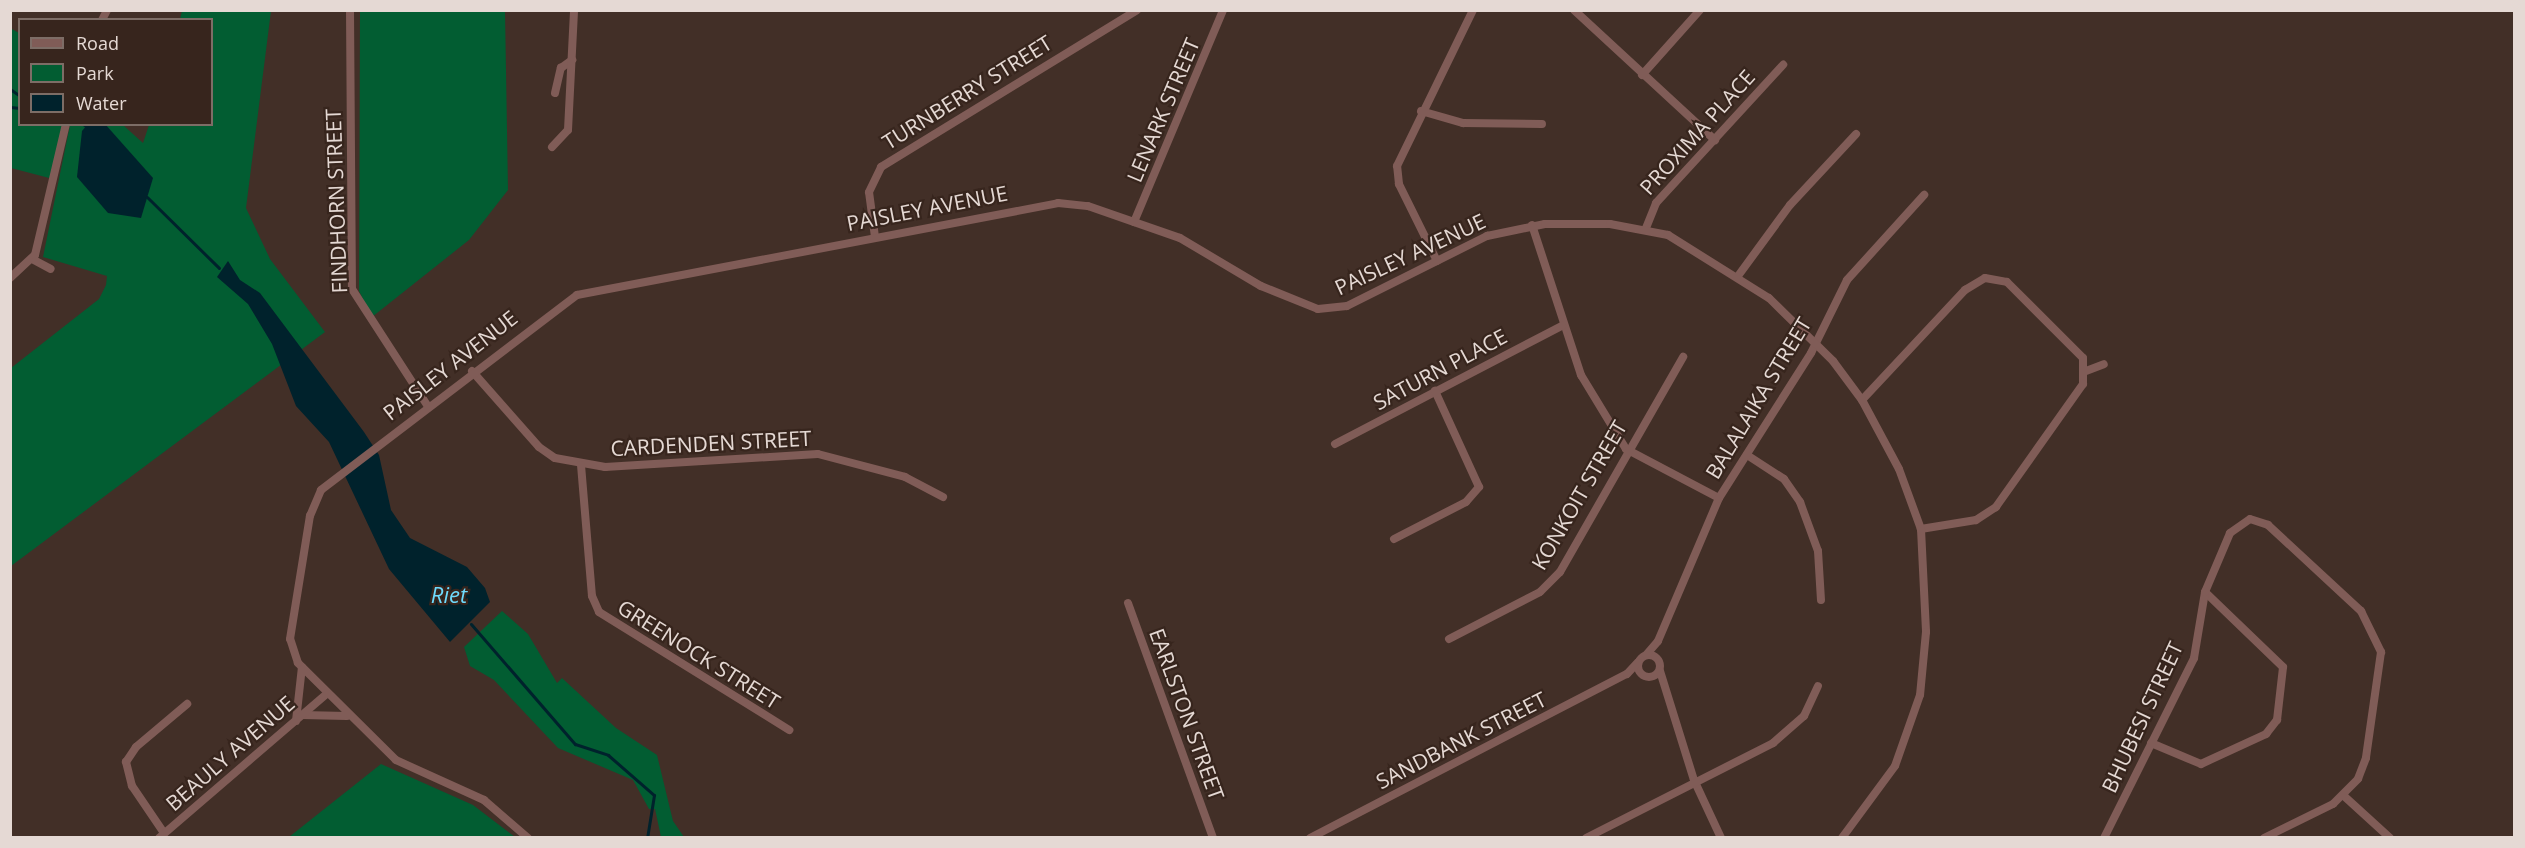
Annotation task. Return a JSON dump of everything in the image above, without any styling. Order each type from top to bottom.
[{"type":"street","name":"FINDHORN STREET","points":[[350,10],[352,289],[427,405]]},
{"type":"street","points":[[552,147],[568,130],[574,10]]},
{"type":"street","name":"TURNBERRY STREET","points":[[875,237],[869,192],[881,167],[1137,10]]},
{"type":"street","name":"LENARK STREET","points":[[1134,222],[1223,10]]},
{"type":"street","points":[[1437,261],[1397,174],[1399,157],[1473,10]]},
{"type":"street","points":[[1574,10],[1714,140]]},
{"type":"street","points":[[1642,75],[1700,10]]},
{"type":"street","points":[[555,93],[561,68],[573,58]]},
{"type":"street","name":"PROXIMA PLACE","points":[[1646,228],[1651,209],[1783,65]]},
{"type":"street","points":[[1421,111],[1463,123],[1542,124]]},
{"type":"street","points":[[10,278],[32,259],[65,128]]},
{"type":"street","points":[[1738,276],[1784,212],[1856,134]]},
{"type":"street","name":"BALALAIKA STREET","points":[[1638,662],[1658,640],[1719,498],[1815,342],[1847,280],[1924,195]]},
{"type":"street","name":"PAISLEY AVENUE","points":[[528,837],[484,800],[396,760],[325,695],[302,667],[290,639],[310,516],[321,490],[338,473],[427,405],[577,295],[1050,204],[1088,206],[1190,243],[1256,284],[1318,309],[1347,306],[1487,236],[1532,225],[1646,228],[1685,243],[1738,276],[1815,342],[1862,400],[1899,469],[1922,529],[1926,632],[1920,695],[1895,766],[1842,837]]},
{"type":"street","points":[[1532,225],[1562,326],[1581,375],[1626,449],[1719,498]]},
{"type":"street","points":[[32,259],[51,269]]},
{"type":"street","points":[[1862,400],[1965,290],[1985,278],[2000,279],[2016,290],[2080,354],[2086,370],[2079,390],[1996,507],[1976,520],[1922,529]]},
{"type":"street","name":"SATURN PLACE","points":[[1335,444],[1562,326]]},
{"type":"street","name":"KONKOIT STREET","points":[[1449,639],[1554,580],[1626,449],[1683,357]]},
{"type":"street","points":[[2086,370],[2104,364]]},
{"type":"street","points":[[472,371],[543,451],[581,465]]},
{"type":"street","points":[[1394,539],[1466,502],[1479,487],[1435,391]]},
{"type":"street","name":"CARDENDEN STREET","points":[[581,465],[818,454],[905,477],[943,497]]},
{"type":"street","points":[[1747,455],[1784,479],[1800,502],[1818,551],[1821,600]]},
{"type":"street","name":"GREENOCK STREET","points":[[581,465],[592,596],[599,612],[789,730]]},
{"type":"street","name":"BHUBESI STREET","points":[[2104,837],[2194,658],[2205,592],[2233,528],[2258,520],[2368,619],[2379,643],[2380,675],[2366,758],[2344,796]]},
{"type":"street","points":[[2151,743],[2201,764],[2266,734],[2277,720],[2283,667],[2205,592]]},
{"type":"street","name":"EARLSTON STREET","points":[[1128,603],[1213,837]]},
{"type":"street","name":"BALALAIKA STREET","points":[[1658,640],[1660,670]]},
{"type":"street","points":[[1646,654],[1659,660]]},
{"type":"street","points":[[1638,662],[1647,676]]},
{"type":"street","name":"SANDBANK STREET","points":[[1310,837],[1627,674],[1638,662]]},
{"type":"street","points":[[302,667],[299,718],[348,716]]},
{"type":"street","points":[[1647,676],[1660,670],[1661,682],[1676,713],[1694,780],[1722,837]]},
{"type":"street","points":[[1627,674],[1647,676],[1661,682]]},
{"type":"street","points":[[1586,837],[1694,780],[1773,743],[1804,716],[1818,686]]},
{"type":"street","name":"BEAULY AVENUE","points":[[162,835],[325,695]]},
{"type":"street","points":[[162,835],[132,786],[126,762],[136,747],[187,704]]},
{"type":"street","points":[[2264,837],[2344,796],[2390,837]]},
{"type":"green space","points":[[182,11],[271,11],[246,208],[270,259],[325,332],[11,566],[11,368],[99,299],[106,285],[107,276],[43,257],[70,126],[124,126],[143,143],[149,126],[213,126],[213,18],[180,18]]},
{"type":"green space","points":[[360,11],[505,11],[508,190],[469,240],[372,317],[359,291]]},
{"type":"green space","points":[[10,28],[18,32],[18,126],[64,126],[53,179],[11,168]]},
{"type":"green space","points":[[502,611],[528,634],[557,683],[562,678],[616,728],[657,755],[673,821],[684,837],[661,837],[655,809],[649,809],[633,780],[558,748],[494,680],[470,666],[464,647]]},
{"type":"green space","points":[[381,764],[473,805],[515,837],[289,837]]},
{"type":"water","points":[[86,126],[107,126],[153,178],[141,218],[108,213],[77,177],[82,131]]},
{"type":"water","name":"Riet","points":[[228,261],[240,280],[260,293],[364,432],[379,455],[391,510],[410,538],[467,567],[485,588],[490,602],[450,642],[389,569],[329,442],[296,406],[272,344],[248,304],[217,277]]},
{"type":"waterway","points":[[10,89],[18,95]]},
{"type":"waterway","name":"Riet","points":[[10,107],[18,108]]},
{"type":"waterway","name":"Riet","points":[[147,197],[219,268]]},
{"type":"waterway","name":"Riet","points":[[471,624],[575,744],[608,755],[654,795],[647,838]]}]
